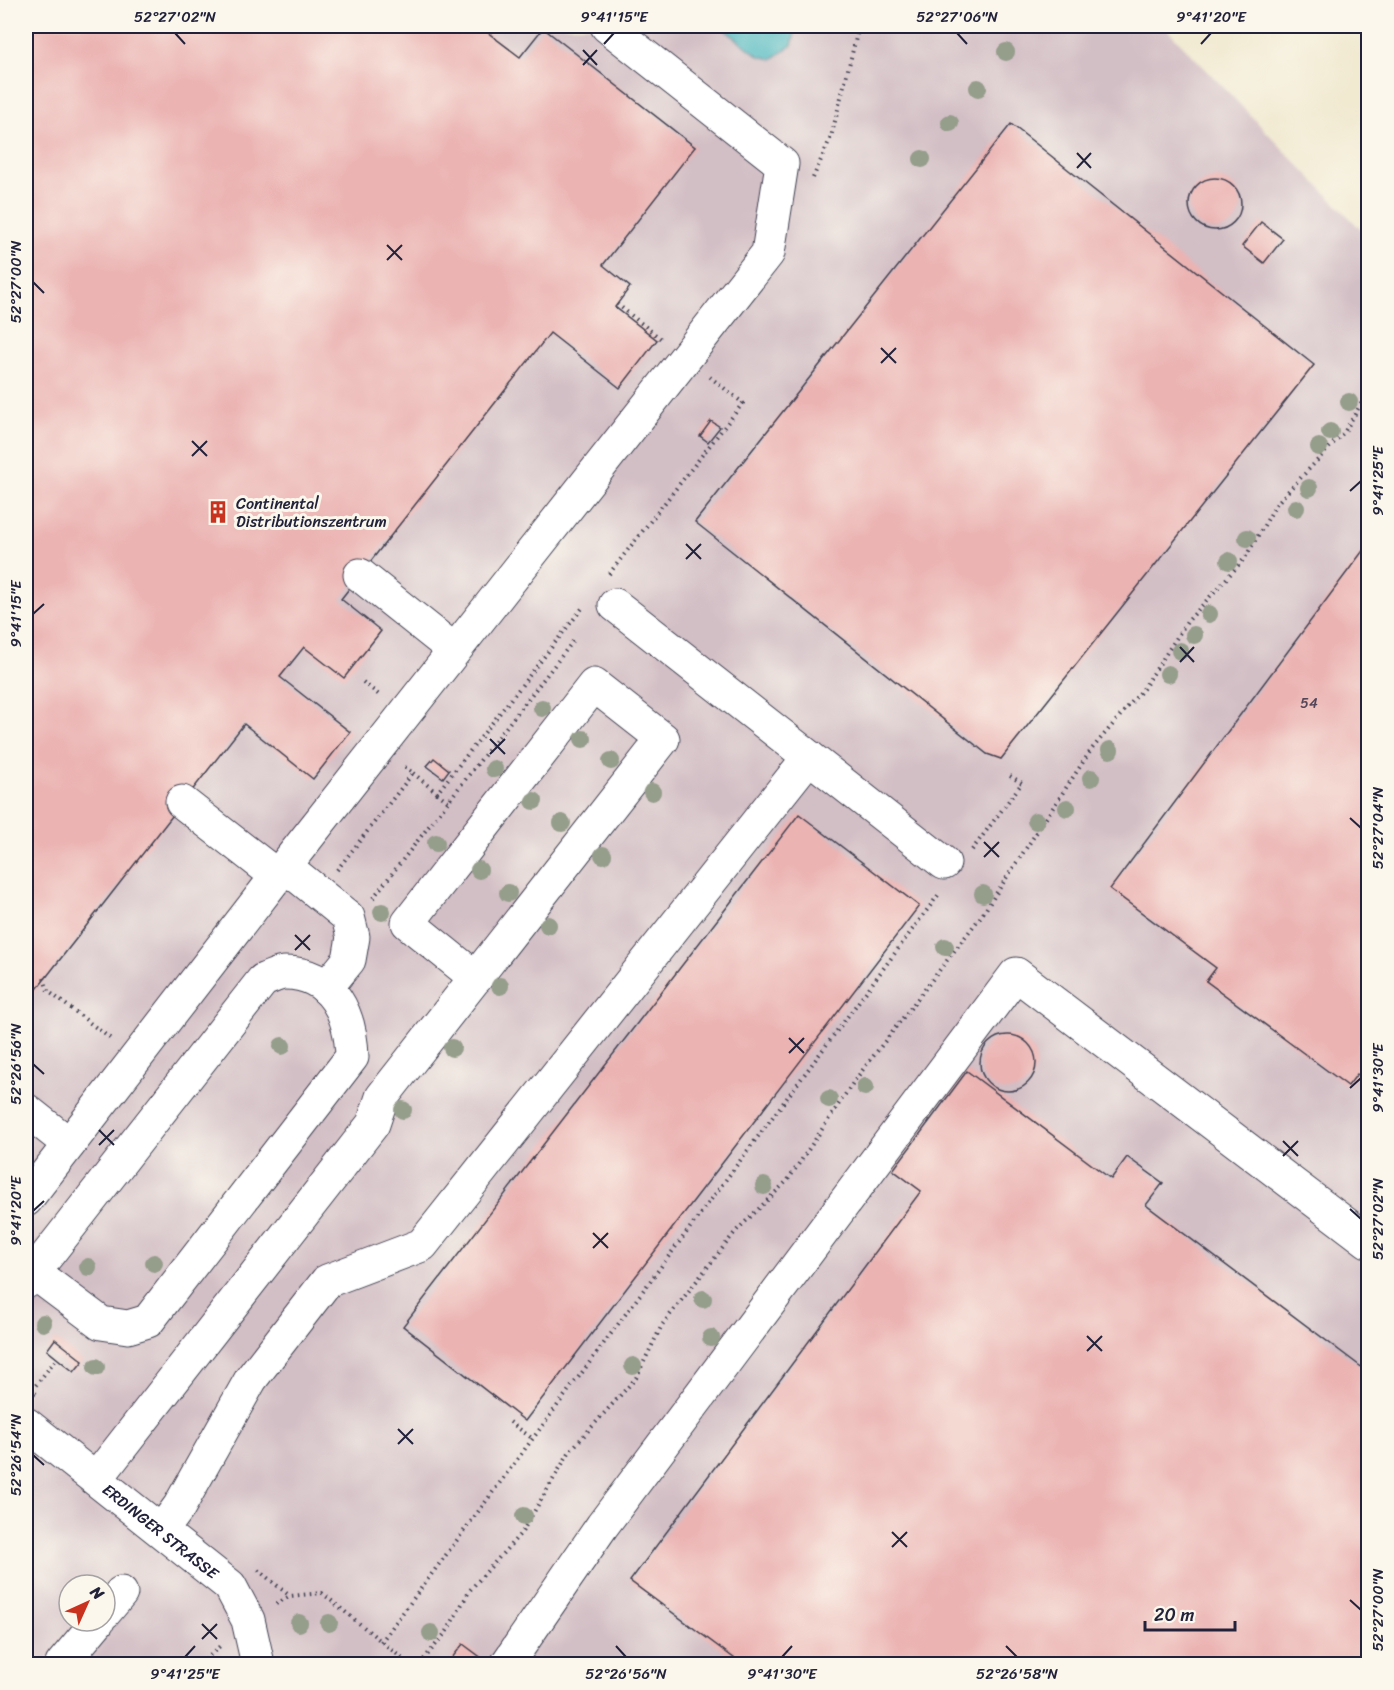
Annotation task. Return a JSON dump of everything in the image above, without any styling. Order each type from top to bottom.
[{"type":"street","points":[[26,1200],[280,871],[768,253],[782,164],[607,26]]},
{"type":"street","points":[[360,575],[454,650]]},
{"type":"street","points":[[603,594],[951,870]]},
{"type":"street","points":[[96,1479],[373,1124],[382,1097],[476,978],[663,739],[594,685],[408,923],[476,978]]},
{"type":"street","points":[[162,1530],[179,1507],[250,1379],[327,1281],[422,1245],[809,757]]},
{"type":"street","points":[[182,802],[348,917],[353,938],[349,960],[326,988]]},
{"type":"street","points":[[284,973],[306,977],[326,988],[342,1007],[352,1034],[352,1057],[148,1321],[128,1327],[101,1323],[29,1277],[263,980],[284,973]]},
{"type":"street","points":[[507,1665],[602,1526],[1016,974],[1368,1241]]},
{"type":"street","points":[[26,1110],[69,1144]]},
{"type":"street","name":"ERDINGER STRASSE","points":[[26,1424],[230,1586],[248,1620],[258,1665]]},
{"type":"street","points":[[62,1665],[88,1633]]},
{"type":"path","points":[[810,183],[831,137],[859,26]]},
{"type":"path","points":[[437,793],[603,594],[743,403],[617,304]]},
{"type":"path","points":[[420,1665],[447,1631],[470,1590],[522,1532],[570,1450],[636,1378],[662,1325],[736,1231],[788,1180],[855,1080],[982,915],[1091,750],[1143,689],[1187,622],[1245,558],[1277,503],[1344,431],[1368,392]]},
{"type":"path","points":[[413,773],[448,801]]},
{"type":"path","points":[[381,1642],[951,870],[1022,783],[1010,776]]},
{"type":"path","points":[[45,978],[48,991]]},
{"type":"path","points":[[32,1390],[57,1358]]},
{"type":"path","points":[[510,1422],[533,1439]]},
{"type":"path","points":[[248,1620],[290,1596],[322,1593],[409,1665]]},
{"type":"shaded area","points":[[26,26],[1164,26],[1368,237],[1368,1664],[26,1664]]},
{"type":"water","points":[[720,26],[797,26],[792,45],[772,59],[759,56]]},
{"type":"building","name":"Continental Distributionszentrum","points":[[29,26],[479,26],[520,57],[543,28],[695,147],[603,265],[630,287],[615,307],[657,340],[620,388],[550,333],[341,599],[381,631],[344,678],[304,647],[280,677],[350,732],[313,779],[244,724],[26,1003],[26,29]]},
{"type":"building","points":[[1011,124],[1314,365],[1001,759],[987,754],[695,522]]},
{"type":"building","points":[[1210,178],[1220,178],[1234,185],[1241,204],[1234,223],[1220,230],[1210,230],[1200,226],[1193,219],[1189,209],[1189,199],[1193,189],[1200,182]]},
{"type":"building","points":[[1261,222],[1283,239],[1264,263],[1242,246]]},
{"type":"building","points":[[711,421],[720,427],[708,442],[700,436]]},
{"type":"building","points":[[1368,544],[1368,1082],[1357,1074],[1348,1086],[1206,981],[1216,968],[1110,889]]},
{"type":"building","points":[[434,758],[449,770],[443,778],[427,766]]},
{"type":"building","points":[[799,814],[919,906],[525,1421],[403,1326]]},
{"type":"building","points":[[1008,1035],[1019,1037],[1028,1043],[1034,1052],[1036,1063],[1034,1074],[1028,1083],[1019,1089],[1008,1091],[997,1089],[988,1083],[982,1074],[980,1063],[982,1052],[988,1043],[997,1037]]},
{"type":"building","points":[[967,1071],[1111,1179],[1127,1157],[1163,1183],[1146,1205],[1368,1372],[1368,1664],[742,1664],[630,1581],[921,1191],[893,1170]]},
{"type":"building","points":[[55,1339],[83,1361],[74,1372],[47,1350]]},
{"type":"building","points":[[463,1644],[483,1659],[479,1664],[447,1664]]},
{"type":"place","name":"Continental Distributionszentrum","points":[[218,512]]}]
